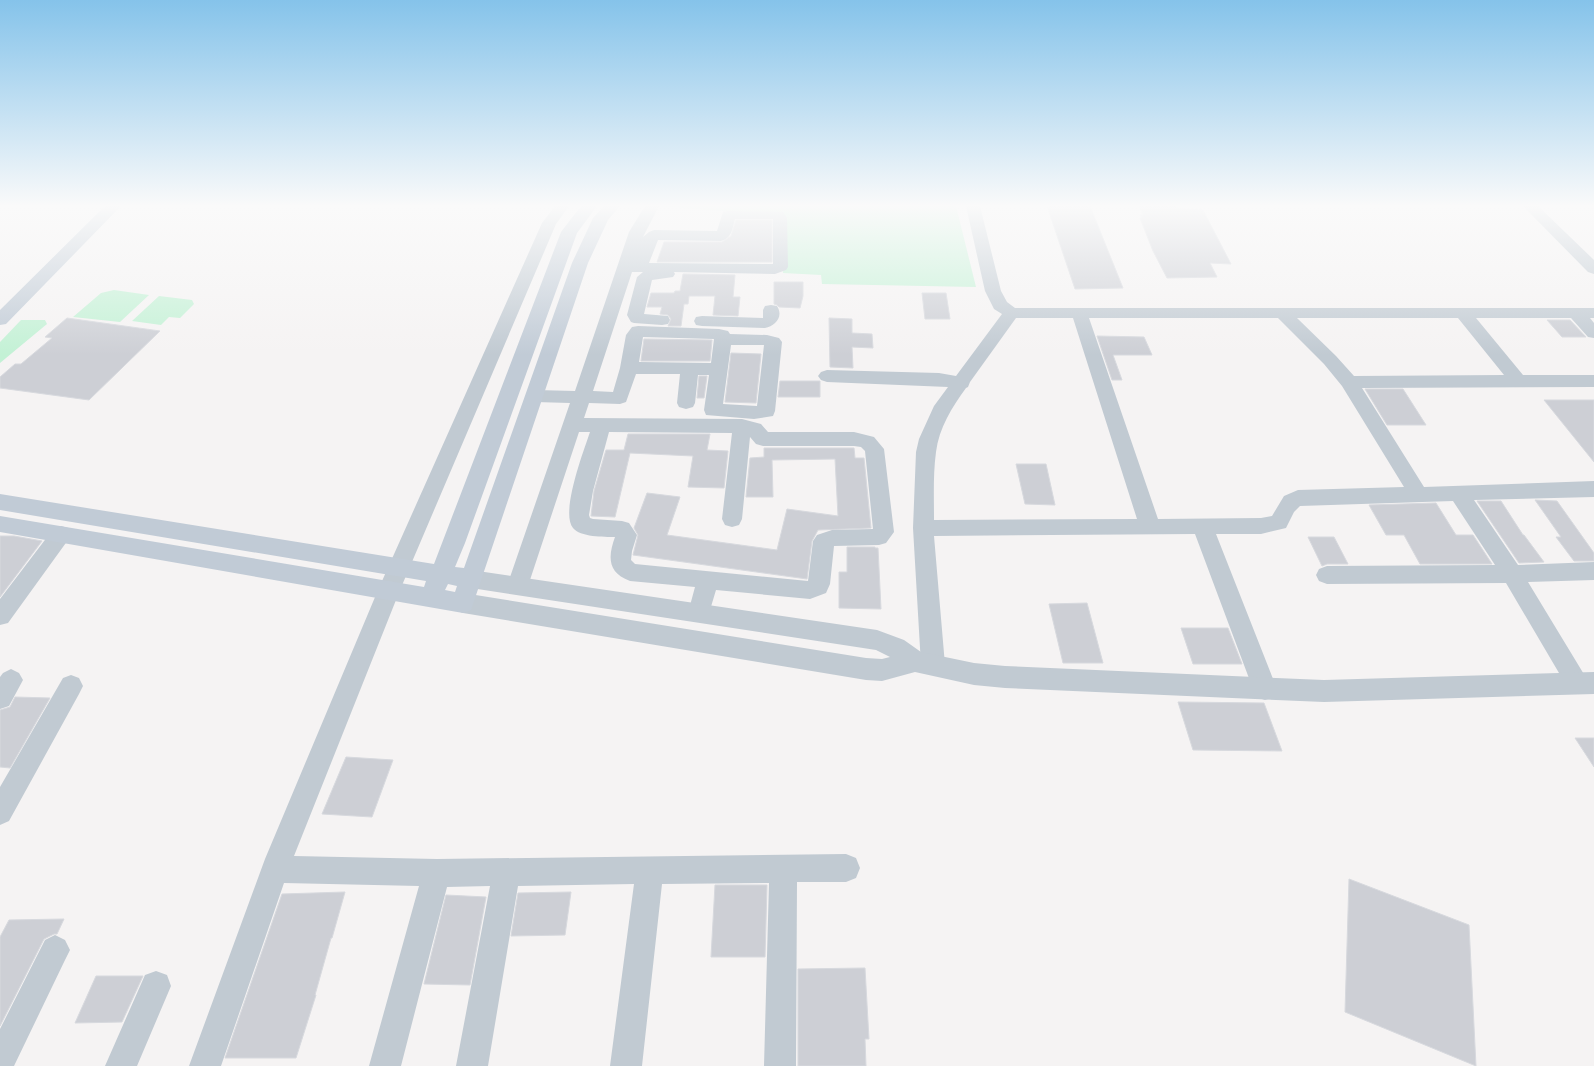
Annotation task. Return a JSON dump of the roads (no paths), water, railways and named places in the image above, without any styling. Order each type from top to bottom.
[{"type":"main road","points":[[0,301],[46,256]]},
{"type":"main road","points":[[0,320],[64,256]]},
{"type":"main road","points":[[430,597],[454,543],[560,256]]},
{"type":"main road","points":[[0,524],[463,603],[584,256]]},
{"type":"main road","points":[[0,502],[471,579]]},
{"type":"street","points":[[205,1066],[276,869],[389,590],[535,256]]},
{"type":"street","points":[[635,256],[633,272],[635,315],[637,318],[760,323],[770,320],[771,310]]},
{"type":"street","points":[[518,586],[581,398],[641,256]]},
{"type":"street","points":[[633,272],[775,269],[780,267],[781,256]]},
{"type":"street","points":[[985,256],[993,291],[1000,305],[1010,313],[1594,313]]},
{"type":"street","points":[[1581,256],[1594,269]]},
{"type":"street","points":[[633,272],[652,274],[738,276]]},
{"type":"street","points":[[1079,312],[1150,526]]},
{"type":"street","points":[[1281,312],[1330,360],[1349,382],[1418,493]]},
{"type":"street","points":[[924,663],[922,528],[926,452],[929,439],[943,406],[962,383],[1010,313]]},
{"type":"street","points":[[1463,313],[1519,382]]},
{"type":"street","points":[[1576,313],[1594,334]]},
{"type":"street","points":[[535,396],[620,398],[629,368],[635,335],[638,331],[719,334],[722,335],[723,339],[713,410],[754,413],[766,411],[773,342],[767,340],[723,339]]},
{"type":"street","points":[[629,368],[719,370]]},
{"type":"street","points":[[686,403],[690,369]]},
{"type":"street","points":[[827,376],[939,379],[962,383]]},
{"type":"street","points":[[1349,382],[1594,381]]},
{"type":"street","points":[[572,425],[742,426],[754,429],[763,439],[854,439],[871,445],[874,449],[884,532],[879,537],[832,538],[824,541],[819,584],[818,587],[814,589],[804,590],[630,572],[622,567],[619,558],[626,535],[622,529],[587,527],[580,522],[578,513],[580,499],[601,426]]},
{"type":"street","points":[[732,520],[742,426]]},
{"type":"street","points":[[922,528],[1261,526],[1279,522],[1287,504],[1298,498],[1418,493],[1594,489]]},
{"type":"street","points":[[1458,492],[1586,683]]},
{"type":"street","points":[[1202,526],[1265,688]]},
{"type":"street","points":[[0,616],[62,534]]},
{"type":"street","points":[[1327,576],[1512,574],[1594,571]]},
{"type":"street","points":[[471,579],[877,640],[924,663],[974,674],[1005,677],[1324,691],[1586,683]]},
{"type":"street","points":[[699,613],[708,580]]},
{"type":"street","points":[[463,603],[866,669],[882,670],[924,663]]},
{"type":"street","points":[[0,812],[71,686]]},
{"type":"street","points":[[276,869],[436,873],[846,868]]},
{"type":"street","points":[[780,1066],[783,869]]},
{"type":"street","points":[[626,1066],[650,871]]},
{"type":"street","points":[[472,1066],[506,872]]},
{"type":"street","points":[[385,1066],[436,873]]},
{"type":"street","points":[[0,1062],[55,950]]},
{"type":"street","points":[[121,1066],[156,986]]}]
